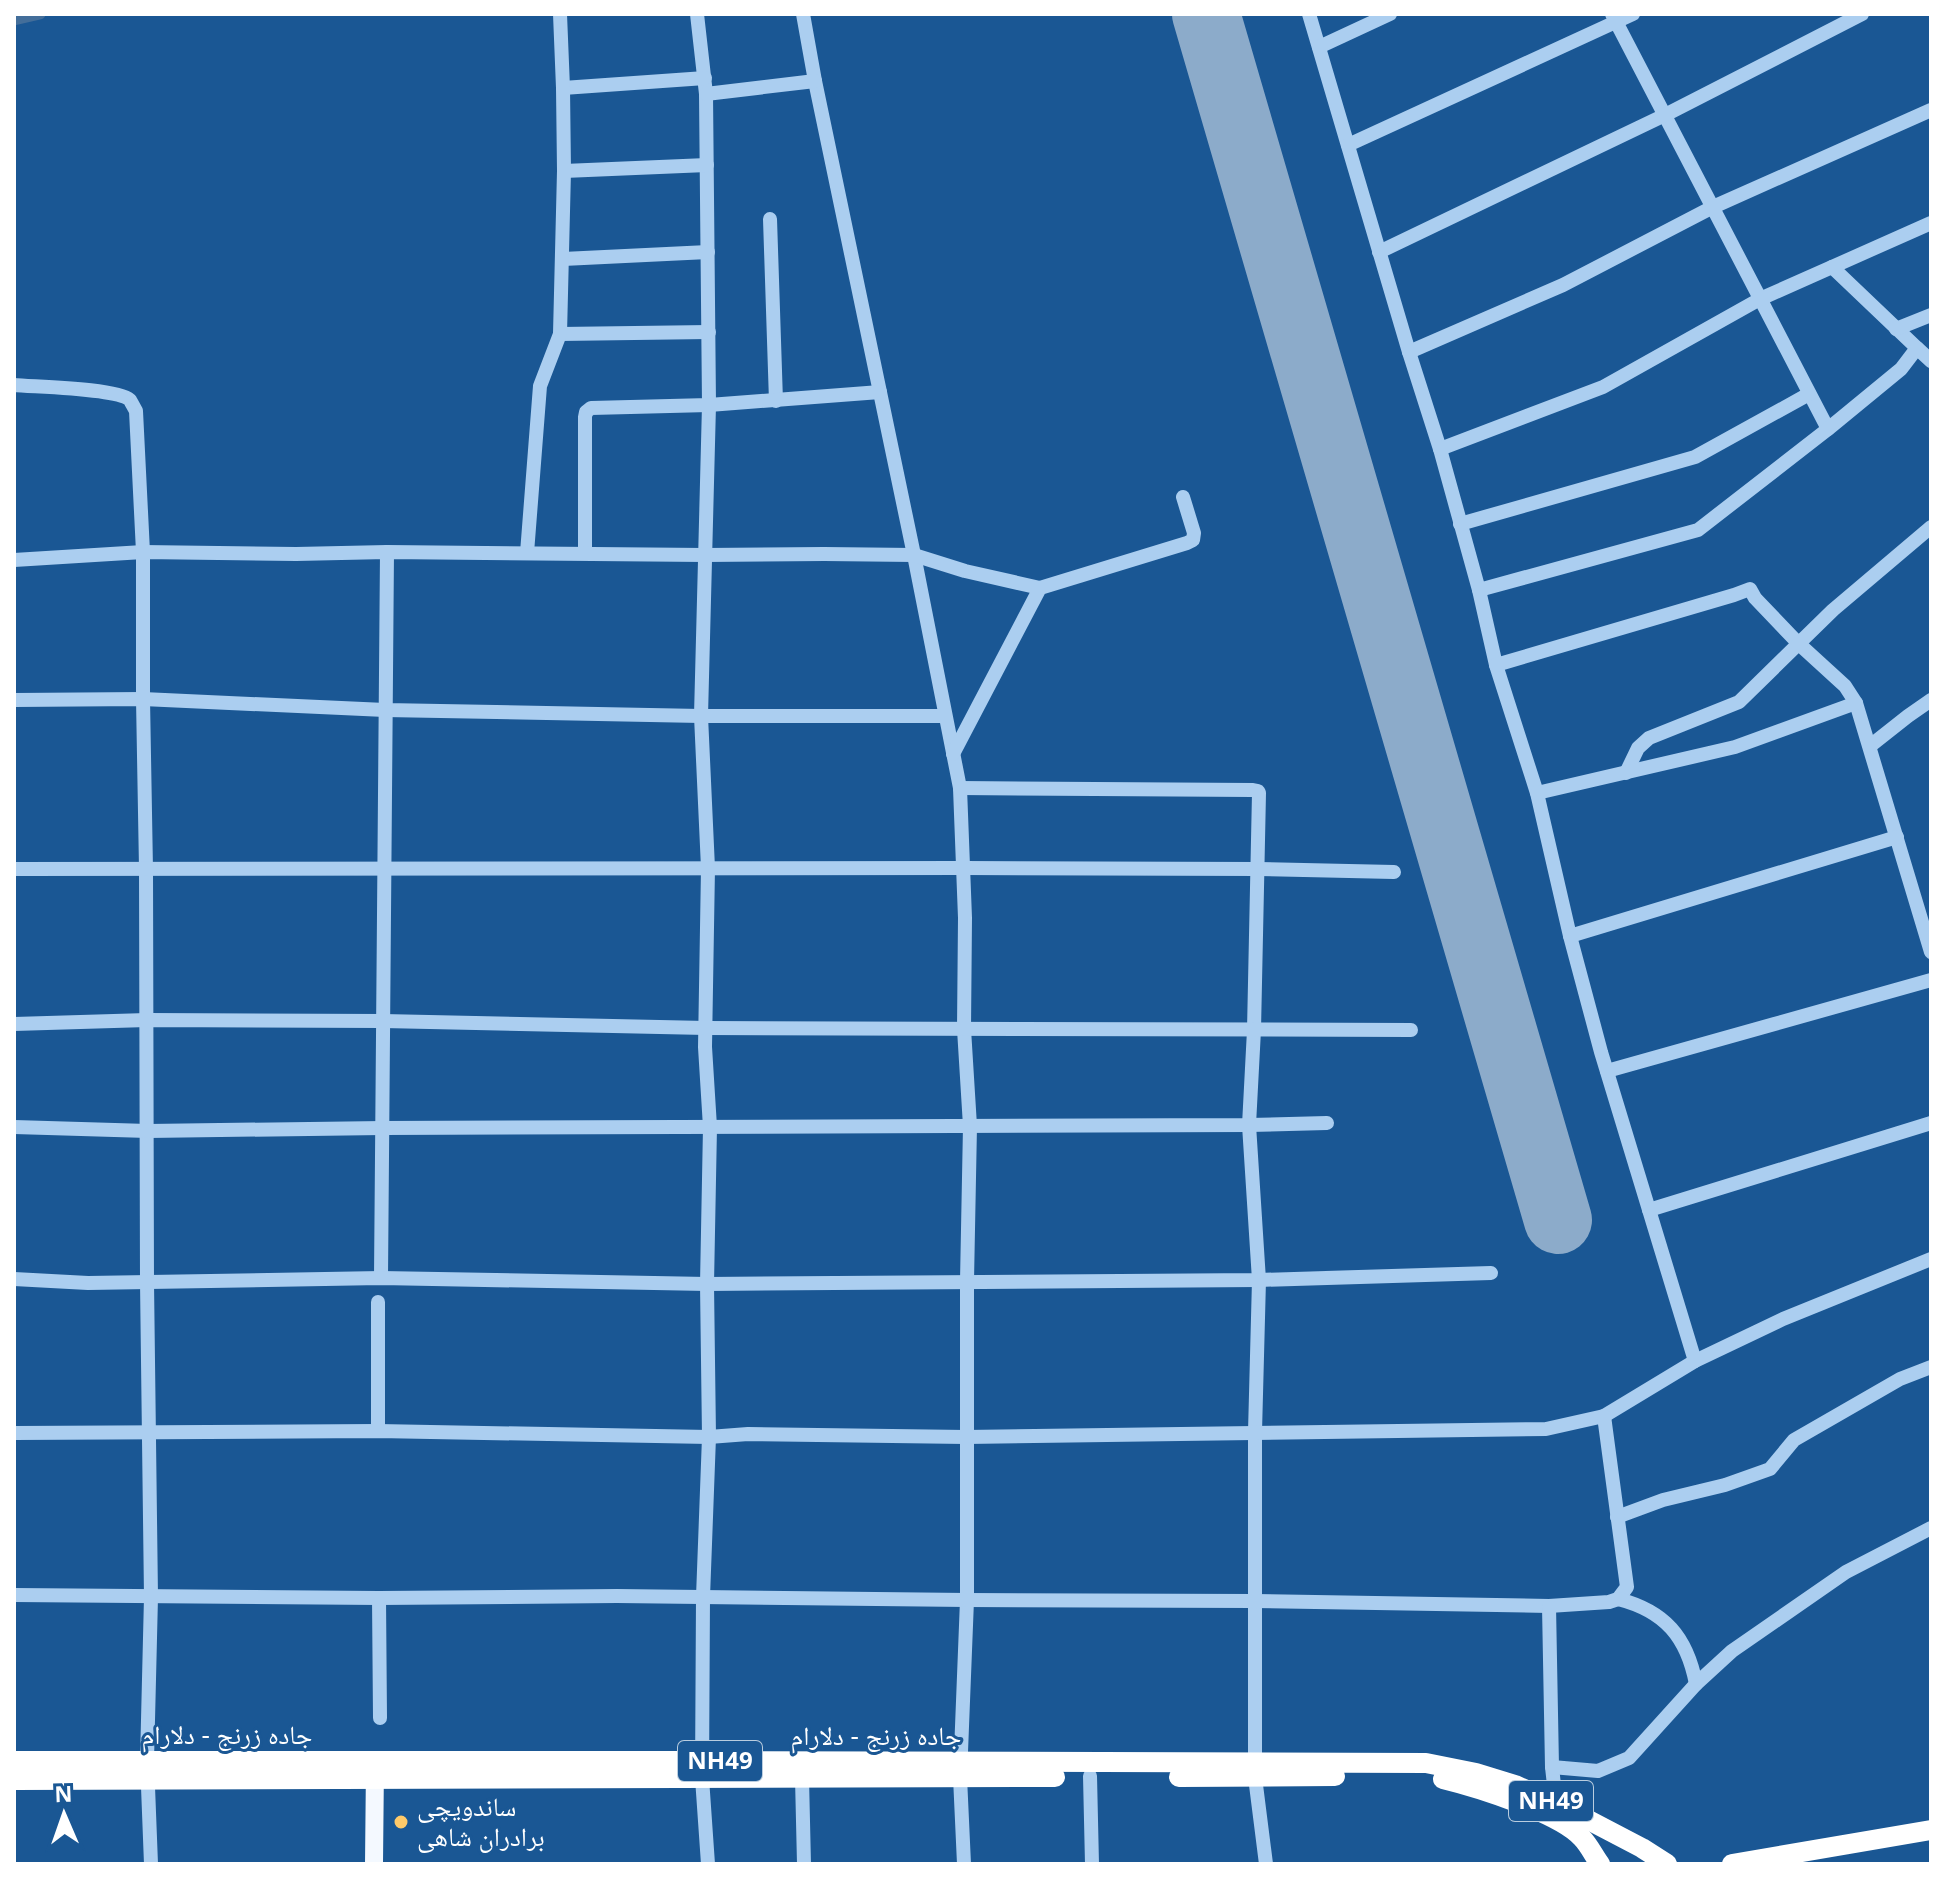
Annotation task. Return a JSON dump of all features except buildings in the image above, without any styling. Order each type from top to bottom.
[{"type":"highway","name":"جاده زرنج - دلارام","points":[[14,1761],[148,1770]]},
{"type":"highway","name":"جاده زرنج - دلارام","points":[[702,1769],[802,1778],[960,1769],[1090,1776],[1426,1763],[1515,1785],[1556,1803],[1667,1864]]},
{"type":"highway","name":"جاده زرنج - دلارام","points":[[14,1780],[148,1770],[960,1769],[1158,1764],[1430,1776],[1476,1787],[1566,1825],[1582,1838],[1600,1864]]},
{"type":"highway","points":[[1732,1864],[1931,1830]]},
{"type":"highway","points":[[1796,1864],[1931,1843]]},
{"type":"main road","points":[[374,1864],[382,1769]]},
{"type":"main road","points":[[382,1769],[384,1864]]},
{"type":"street","points":[[527,553],[540,386],[560,334],[564,171],[560,14]]},
{"type":"street","points":[[697,14],[706,86],[709,332],[701,716],[708,868],[705,1047],[710,1127],[707,1284],[709,1437],[703,1597],[702,1769],[708,1864]]},
{"type":"street","points":[[803,14],[960,788],[964,868],[964,1029],[970,1126],[967,1600],[960,1769],[964,1864]]},
{"type":"street","points":[[1309,14],[1440,449],[1496,665],[1537,793],[1570,936],[1607,1071],[1695,1361]]},
{"type":"street","points":[[1319,47],[1390,14]]},
{"type":"street","points":[[1348,145],[1614,18],[1633,14]]},
{"type":"street","points":[[1379,252],[1665,115],[1862,14]]},
{"type":"street","points":[[1614,18],[1828,429]]},
{"type":"street","points":[[563,88],[815,81]]},
{"type":"street","points":[[1409,352],[1563,285],[1713,207],[1931,110]]},
{"type":"street","points":[[564,171],[707,165]]},
{"type":"street","points":[[770,219],[776,401]]},
{"type":"street","points":[[1440,449],[1603,387],[1760,299],[1931,223]]},
{"type":"street","points":[[563,259],[708,252]]},
{"type":"street","points":[[1832,267],[1931,361]]},
{"type":"street","points":[[1896,329],[1931,315]]},
{"type":"street","points":[[560,334],[709,332]]},
{"type":"street","points":[[1479,590],[1698,530],[1901,369],[1917,348]]},
{"type":"street","points":[[14,385],[74,388],[120,396],[131,401],[136,411],[143,552],[151,1597],[148,1770],[151,1864]]},
{"type":"street","points":[[585,553],[586,412],[591,408],[709,405],[880,392]]},
{"type":"street","points":[[1460,524],[1695,457],[1809,394]]},
{"type":"street","points":[[14,560],[143,552],[914,555],[965,571],[1040,588],[1193,540],[1194,533],[1183,497]]},
{"type":"street","points":[[1626,773],[1638,748],[1649,738],[1739,702],[1833,610],[1931,527]]},
{"type":"street","points":[[381,1278],[387,552]]},
{"type":"street","points":[[953,754],[1040,588]]},
{"type":"street","points":[[1496,665],[1750,589],[1799,644],[1845,686],[1856,703],[1931,952]]},
{"type":"street","points":[[14,700],[143,699],[385,710],[701,716],[945,716]]},
{"type":"street","points":[[1870,746],[1931,700]]},
{"type":"street","points":[[1537,793],[1735,747],[1856,703]]},
{"type":"street","points":[[960,788],[1258,791],[1254,1030],[1249,1125],[1259,1280],[1255,1432],[1255,1770],[1266,1864]]},
{"type":"street","points":[[1570,936],[1897,837]]},
{"type":"street","points":[[14,869],[964,868],[1394,872]]},
{"type":"street","points":[[1607,1071],[1931,980]]},
{"type":"street","points":[[14,1024],[147,1020],[383,1021],[706,1028],[1411,1030]]},
{"type":"street","points":[[14,1127],[148,1131],[1327,1123]]},
{"type":"street","points":[[1649,1210],[1931,1123]]},
{"type":"street","points":[[14,1433],[378,1431],[709,1437],[748,1434],[966,1437],[1546,1429],[1604,1416],[1695,1361],[1783,1319],[1931,1259]]},
{"type":"street","points":[[14,1279],[88,1283],[381,1278],[707,1284],[1259,1280],[1491,1273]]},
{"type":"street","points":[[378,1302],[378,1431]]},
{"type":"street","points":[[1617,1517],[1663,1500],[1725,1485],[1770,1469],[1794,1440],[1900,1379],[1931,1367]]},
{"type":"street","points":[[1604,1416],[1627,1587],[1618,1599]]},
{"type":"street","points":[[1552,1767],[1598,1771],[1629,1758],[1696,1684],[1732,1651],[1846,1572],[1931,1528]]},
{"type":"street","points":[[14,1595],[703,1597],[1549,1606],[1618,1599],[1640,1605],[1660,1617],[1677,1635],[1686,1649],[1696,1684]]},
{"type":"street","points":[[379,1598],[380,1718]]},
{"type":"street","points":[[1549,1606],[1552,1767],[1556,1803]]},
{"type":"street","points":[[1090,1776],[1092,1864]]},
{"type":"street","points":[[802,1778],[804,1864]]},
{"type":"waterway","points":[[14,20],[40,14]]},
{"type":"runway","points":[[1206,14],[1558,1220]]},
{"type":"place","name":"ساندویچی برادران شاهی","points":[[401,1822]]}]
